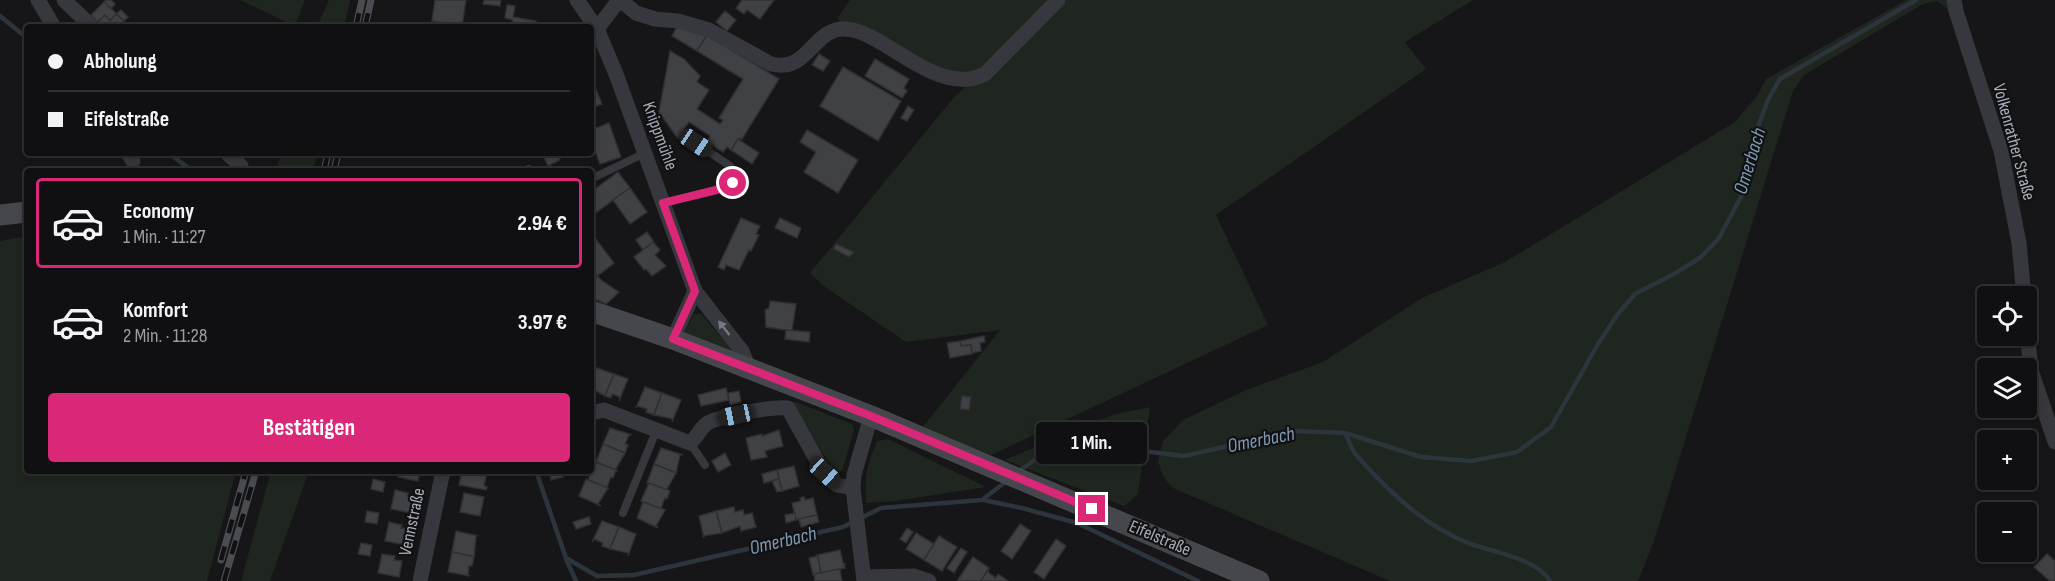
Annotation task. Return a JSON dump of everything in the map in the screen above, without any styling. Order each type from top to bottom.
[{"type":"main road","points":[[0,215],[24,212]]},
{"type":"main road","name":"Eifelstraße","points":[[594,312],[673,339],[871,416],[1259,581]]},
{"type":"street","points":[[39,0],[52,24]]},
{"type":"street","points":[[64,0],[89,24]]},
{"type":"street","name":"Knippmühle","points":[[577,0],[594,24]]},
{"type":"street","points":[[597,29],[619,0],[636,13],[709,30],[771,64],[779,66],[790,65],[831,32],[842,29],[872,37],[925,68],[948,76],[970,79],[985,74],[1058,0]]},
{"type":"street","name":"Volkenrather Straße","points":[[1954,0],[2001,151],[2019,243],[2023,286]]},
{"type":"street","name":"Knippmühle","points":[[594,25],[616,74],[695,291],[742,351],[749,368]]},
{"type":"street","points":[[230,156],[241,166]]},
{"type":"street","points":[[673,339],[695,291]]},
{"type":"street","points":[[2028,346],[2031,370],[2055,442]]},
{"type":"street","points":[[594,412],[604,410],[690,443],[705,425],[716,419],[777,406],[788,408],[825,473],[837,484],[853,488]]},
{"type":"street","points":[[871,416],[854,475],[853,488],[864,579],[914,576],[929,581]]},
{"type":"street","name":"Vennstraße","points":[[420,581],[441,474]]},
{"type":"lane","points":[[663,203],[725,188],[733,183],[735,177],[730,166],[696,143]]},
{"type":"lane","points":[[594,178],[645,153]]},
{"type":"lane","points":[[623,513],[656,431]]},
{"type":"lane","points":[[690,443],[705,465]]},
{"type":"shaded area","points":[[240,0],[305,0],[296,24],[291,24]]},
{"type":"shaded area","points":[[329,0],[350,0],[345,24],[318,24]]},
{"type":"shaded area","points":[[850,0],[1052,0],[990,62],[970,73],[949,74],[840,23],[838,17]]},
{"type":"shaded area","points":[[1063,0],[1473,0],[1405,42],[1426,69],[1216,215],[1268,325],[991,455],[922,428],[1000,330],[906,342],[825,287],[810,273],[955,96]]},
{"type":"shaded area","points":[[1906,0],[1948,0],[1950,11],[1937,1],[1923,4],[1804,75],[1793,91],[1654,541],[1638,581],[1390,581],[1173,488],[1164,478],[1158,462],[1163,441],[1183,420],[1246,390],[1323,362],[1422,298],[1505,262],[1735,122],[1757,96],[1766,79]]},
{"type":"shaded area","points":[[280,156],[316,156],[314,168],[277,168]]},
{"type":"shaded area","points":[[24,237],[24,474],[235,474],[207,581],[0,581],[0,241]]},
{"type":"shaded area","points":[[694,314],[701,314],[732,349],[685,332]]},
{"type":"shaded area","points":[[792,402],[852,424],[854,430],[842,471],[835,473],[832,469]]},
{"type":"shaded area","points":[[1150,407],[1138,494],[1124,506],[1005,460],[1112,415]]},
{"type":"shaded area","points":[[888,439],[986,487],[895,501],[866,503],[865,485],[871,457],[877,441]]},
{"type":"shaded area","points":[[270,474],[308,474],[270,581],[241,581]]},
{"type":"building","points":[[111,0],[115,4],[111,9],[104,2]]},
{"type":"building","points":[[435,0],[466,0],[462,24],[432,21]]},
{"type":"building","points":[[484,0],[501,0],[500,6],[483,4]]},
{"type":"building","points":[[742,0],[774,0],[760,19],[747,10],[744,14],[736,8]]},
{"type":"building","points":[[104,2],[117,14],[110,21],[105,15],[98,22],[91,15]]},
{"type":"building","points":[[507,5],[515,6],[513,17],[536,21],[536,24],[512,24],[513,20],[505,18]]},
{"type":"building","points":[[121,10],[128,17],[124,21],[116,14]]},
{"type":"building","points":[[725,11],[736,20],[727,31],[716,22]]},
{"type":"building","points":[[116,14],[124,21],[121,24],[100,24],[98,22],[105,15],[110,21]]},
{"type":"building","points":[[678,25],[707,35],[697,51],[672,36]]},
{"type":"building","points":[[707,35],[779,79],[742,139],[739,138],[731,150],[727,147],[723,152],[707,142],[710,136],[689,122],[678,139],[659,112],[670,51],[684,59],[700,76],[697,82],[709,90],[697,109],[720,124],[723,120],[719,118],[743,79],[697,51]]},
{"type":"building","points":[[819,54],[830,61],[823,71],[812,65]]},
{"type":"building","points":[[875,59],[909,79],[904,88],[907,91],[902,98],[865,76]]},
{"type":"building","points":[[843,67],[901,101],[878,141],[820,106]]},
{"type":"building","points":[[594,88],[602,104],[594,107]]},
{"type":"building","points":[[908,106],[914,110],[907,121],[901,118]]},
{"type":"building","points":[[609,123],[621,157],[600,164],[594,148],[594,129]]},
{"type":"building","points":[[807,130],[858,160],[838,193],[804,172],[816,152],[800,142]]},
{"type":"building","points":[[738,139],[759,153],[752,164],[731,150]]},
{"type":"building","points":[[543,156],[558,156],[560,160],[548,166]]},
{"type":"building","points":[[618,172],[630,188],[594,214],[594,190]]},
{"type":"building","points":[[630,188],[647,212],[630,224],[613,200]]},
{"type":"building","points":[[741,218],[760,226],[756,234],[759,235],[739,270],[726,265],[724,270],[718,267]]},
{"type":"building","points":[[780,218],[801,228],[797,238],[775,228]]},
{"type":"building","points":[[647,232],[654,242],[643,250],[636,240]]},
{"type":"building","points":[[594,239],[614,263],[596,277],[594,274]]},
{"type":"building","points":[[653,242],[660,250],[655,255],[666,266],[652,276],[634,257]]},
{"type":"building","points":[[836,244],[854,252],[849,257],[834,249]]},
{"type":"building","points":[[594,274],[619,292],[606,304],[594,298]]},
{"type":"building","points":[[770,301],[796,304],[792,331],[766,327],[765,310],[769,308]]},
{"type":"building","points":[[786,330],[810,332],[809,342],[785,339]]},
{"type":"building","points":[[984,336],[985,342],[980,343],[981,351],[972,353],[971,345],[961,346],[960,341]]},
{"type":"building","points":[[960,341],[961,346],[971,345],[972,354],[950,358],[947,343]]},
{"type":"building","points":[[597,368],[614,374],[605,396],[594,390],[594,373]]},
{"type":"building","points":[[614,374],[628,379],[619,401],[620,397],[612,394],[611,398],[605,396]]},
{"type":"building","points":[[645,387],[662,393],[654,415],[646,412],[647,409],[637,406],[636,408]]},
{"type":"building","points":[[726,388],[729,400],[701,406],[698,395]]},
{"type":"building","points":[[739,391],[741,402],[730,405],[728,393]]},
{"type":"building","points":[[662,393],[681,400],[672,422],[673,419],[654,415]]},
{"type":"building","points":[[962,396],[971,397],[969,410],[960,409]]},
{"type":"building","points":[[610,428],[632,435],[629,435],[625,444],[628,445],[625,453],[603,444]]},
{"type":"building","points":[[779,430],[783,446],[765,451],[767,457],[751,460],[746,438],[762,434],[762,436]]},
{"type":"building","points":[[603,444],[625,453],[615,470],[596,462]]},
{"type":"building","points":[[661,448],[683,455],[680,455],[676,473],[654,464]]},
{"type":"building","points":[[725,453],[731,465],[718,472],[712,461]]},
{"type":"building","points":[[595,462],[616,470],[607,487],[609,489],[588,480],[590,474],[594,474]]},
{"type":"building","points":[[654,464],[676,473],[667,489],[669,491],[647,483]]},
{"type":"building","points":[[794,466],[799,486],[782,491],[777,470]]},
{"type":"building","points":[[777,470],[779,479],[764,483],[762,474]]},
{"type":"building","points":[[398,474],[419,474],[418,481],[398,477]]},
{"type":"building","points":[[461,474],[487,474],[484,486],[487,487],[486,490],[459,485]]},
{"type":"building","points":[[550,474],[562,474],[563,477],[551,480]]},
{"type":"building","points":[[373,479],[385,482],[383,492],[371,489]]},
{"type":"building","points":[[586,479],[608,488],[598,504],[601,506],[579,496]]},
{"type":"building","points":[[779,479],[782,491],[777,492],[772,481]]},
{"type":"building","points":[[649,483],[670,491],[661,508],[663,510],[641,501]]},
{"type":"building","points":[[395,490],[408,493],[407,496],[415,498],[412,513],[391,509]]},
{"type":"building","points":[[464,493],[484,497],[480,516],[460,512]]},
{"type":"building","points":[[804,497],[805,500],[813,498],[817,515],[796,520],[792,503],[801,501],[800,498]]},
{"type":"building","points":[[643,502],[665,510],[656,526],[658,528],[637,518]]},
{"type":"building","points":[[734,507],[735,512],[743,510],[744,515],[752,513],[756,527],[741,531],[740,526],[722,533],[716,511]]},
{"type":"building","points":[[367,511],[379,513],[377,524],[365,522]]},
{"type":"building","points":[[716,511],[722,533],[704,536],[699,516]]},
{"type":"building","points":[[795,513],[796,520],[786,523],[785,515]]},
{"type":"building","points":[[817,515],[819,522],[801,527],[799,519]]},
{"type":"building","points":[[589,517],[591,524],[576,529],[573,522]]},
{"type":"building","points":[[602,521],[619,527],[610,549],[594,539],[592,542]]},
{"type":"building","points":[[389,522],[409,529],[406,545],[385,541]]},
{"type":"building","points":[[1020,524],[1031,531],[1012,559],[1001,551]]},
{"type":"building","points":[[619,527],[636,534],[628,556],[629,553],[610,549]]},
{"type":"building","points":[[907,528],[913,532],[906,543],[900,539]]},
{"type":"building","points":[[456,531],[478,536],[476,536],[474,557],[452,552]]},
{"type":"building","points":[[916,533],[934,544],[924,560],[906,549]]},
{"type":"building","points":[[939,536],[957,547],[942,571],[924,560]]},
{"type":"building","points":[[1056,539],[1066,546],[1044,579],[1034,572]]},
{"type":"building","points":[[361,543],[372,545],[370,556],[358,554]]},
{"type":"building","points":[[961,548],[967,552],[954,573],[947,568]]},
{"type":"building","points":[[840,550],[843,563],[846,564],[844,564],[845,568],[821,573],[817,555]]},
{"type":"building","points":[[452,552],[474,557],[472,566],[469,566],[468,575],[470,576],[448,572]]},
{"type":"building","points":[[382,554],[395,556],[394,560],[402,561],[399,577],[378,573]]},
{"type":"building","points":[[2047,554],[2055,561],[2055,581],[2050,581],[2034,567]]},
{"type":"building","points":[[818,556],[821,573],[813,575],[809,558]]},
{"type":"building","points":[[973,557],[989,568],[981,581],[957,581]]},
{"type":"building","points":[[989,568],[988,572],[996,578],[998,574],[1008,581],[981,581]]},
{"type":"building","points":[[840,569],[842,581],[815,581],[814,574]]},
{"type":"waterway","name":"Omerbach","points":[[1019,471],[1036,459],[1059,454],[1077,443],[1184,456],[1295,431],[1345,433],[1421,457],[1472,461],[1517,452],[1551,427],[1598,344],[1617,315],[1635,294],[1700,258],[1719,238],[1742,195],[1749,151],[1768,100],[1780,79],[1916,0]]},
{"type":"waterway","name":"Omerbach","points":[[0,16],[24,36]]},
{"type":"waterway","name":"Omerbach","points":[[173,156],[188,168]]},
{"type":"waterway","points":[[1345,433],[1354,452],[1368,468],[1401,501],[1426,520],[1468,543],[1524,561],[1543,573],[1550,581]]},
{"type":"waterway","name":"Omerbach","points":[[537,474],[566,558],[597,576],[634,575],[843,527],[853,522]]},
{"type":"waterway","name":"Omerbach","points":[[861,518],[881,508],[982,500],[1008,480]]},
{"type":"waterway","points":[[983,500],[1077,523],[1198,581]]},
{"type":"waterway","points":[[566,559],[576,581]]},
{"type":"railway","points":[[357,24],[362,0]]},
{"type":"railway","points":[[366,24],[371,0]]},
{"type":"railway","points":[[325,168],[327,156]]},
{"type":"railway","points":[[335,168],[337,156]]},
{"type":"railway","points":[[221,560],[245,474]]},
{"type":"railway","points":[[224,581],[255,474]]},
{"type":"route","points":[[733,183],[725,188],[663,203],[695,291],[673,339],[871,416],[1092,509]]}]
